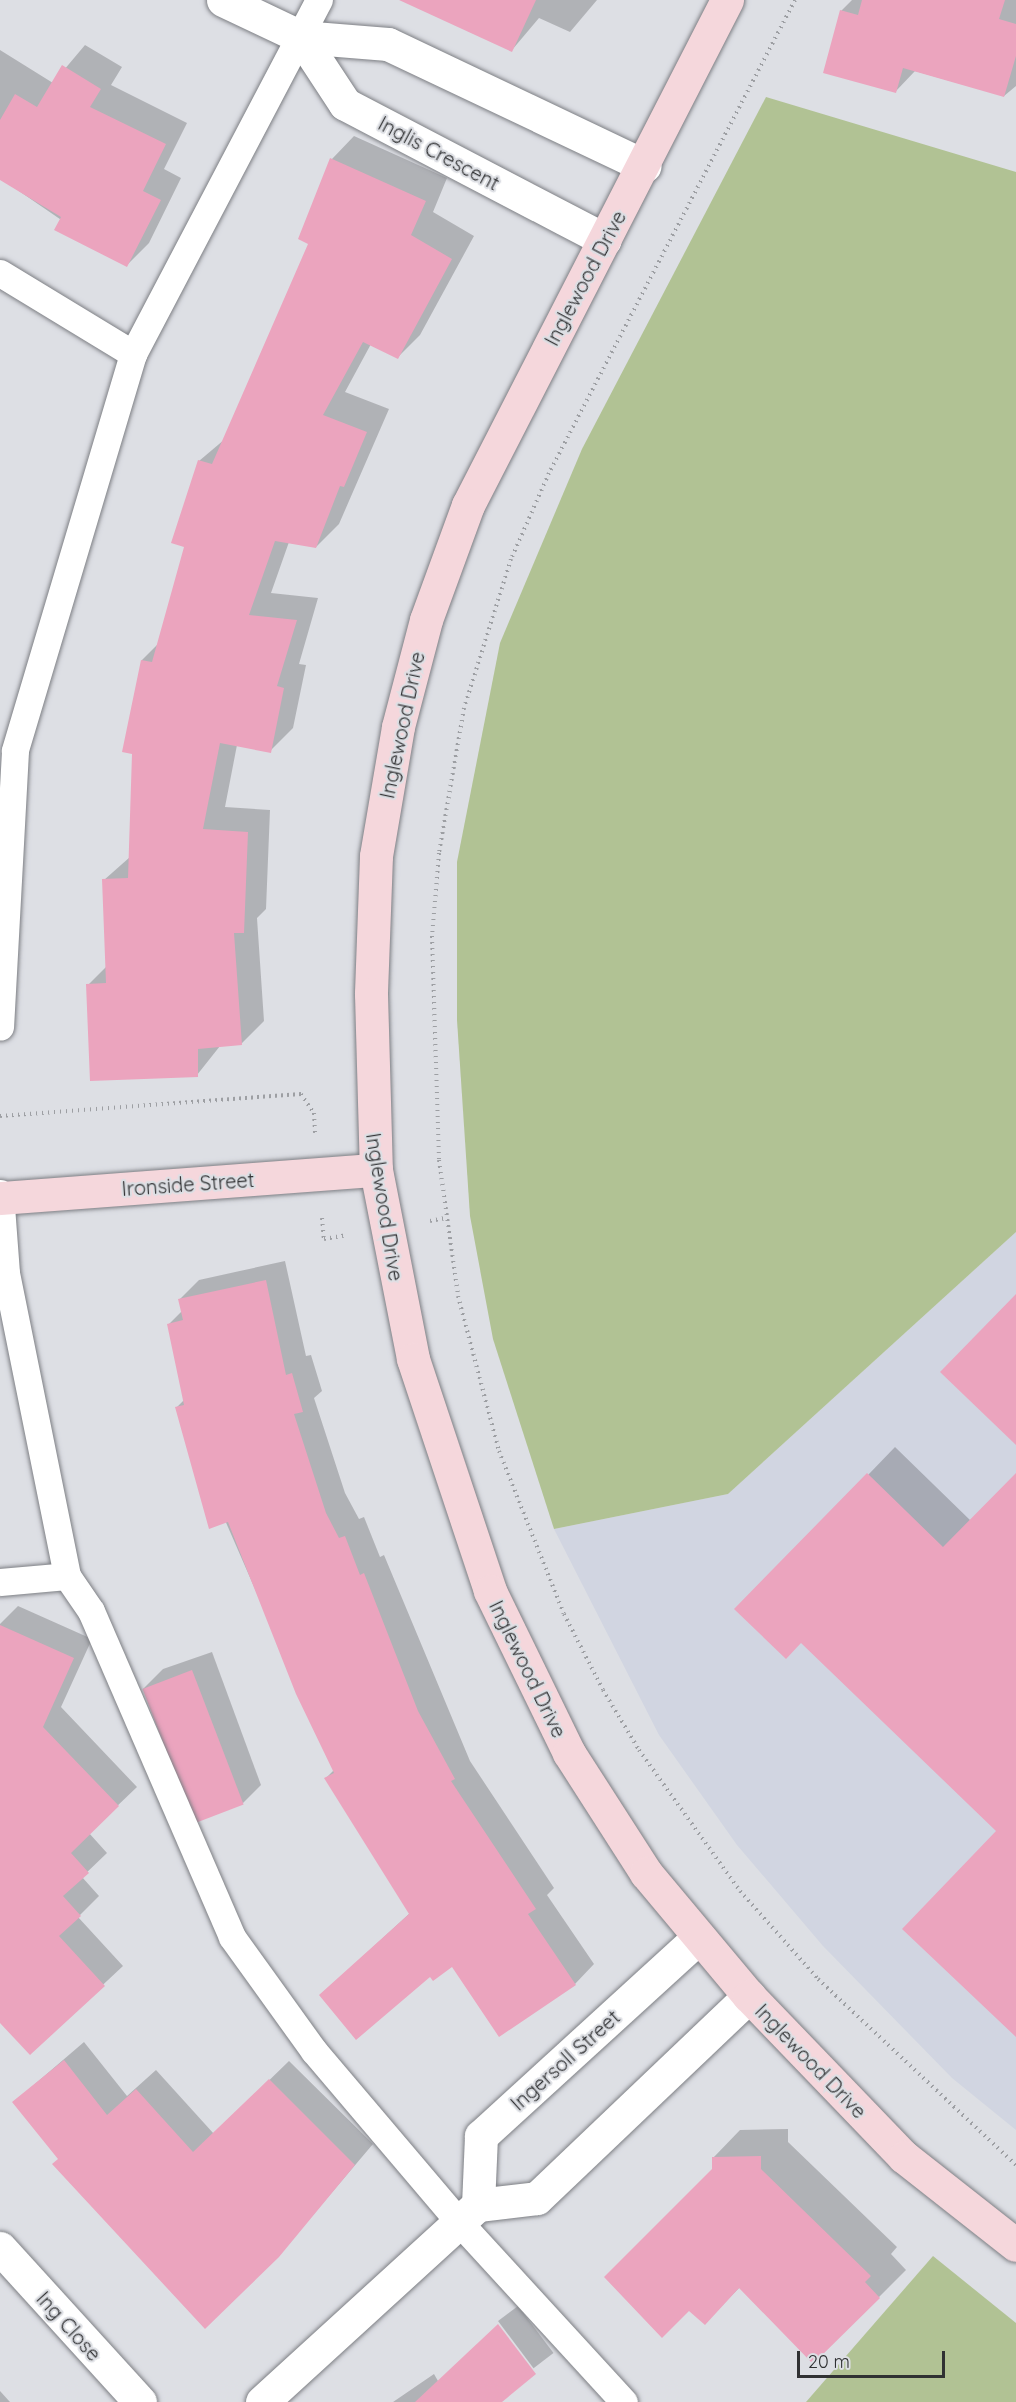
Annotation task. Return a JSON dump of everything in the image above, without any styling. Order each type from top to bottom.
[{"type":"street","points":[[223,0],[301,37],[388,44],[645,166]]},
{"type":"street","name":"Inglewood Drive","points":[[728,0],[645,166],[468,505],[426,620],[398,727],[376,856],[371,994],[376,1170],[413,1359],[490,1591],[568,1754],[646,1873],[749,1996],[904,2157],[1016,2245]]},
{"type":"street","name":"Inglis Crescent","points":[[301,37],[345,104],[605,240]]},
{"type":"street","name":"Ironside Street","points":[[0,1198],[376,1170]]},
{"type":"street","name":"Ingersoll Street","points":[[469,2214],[481,2136],[699,1937]]},
{"type":"street","points":[[262,2402],[469,2214],[537,2198],[749,1996]]},
{"type":"street","name":"Ing Close","points":[[0,2248],[140,2402]]},
{"type":"lane","points":[[0,1028],[15,751],[133,354],[319,0]]},
{"type":"lane","points":[[0,273],[133,354]]},
{"type":"lane","points":[[0,1193],[6,1273],[67,1576],[91,1611],[232,1936],[314,2051],[469,2214],[624,2402]]},
{"type":"lane","points":[[0,1582],[67,1576]]},
{"type":"path","points":[[795,0],[549,473],[511,559],[464,708],[439,853],[432,936],[439,1160],[458,1296],[499,1451],[564,1614],[603,1690],[639,1750],[740,1891],[818,1979],[1016,2165]]},
{"type":"path","points":[[0,1116],[301,1094],[314,1113]]},
{"type":"shaded area","points":[[1016,1232],[1016,2130],[952,2078],[823,1946],[737,1845],[659,1735],[554,1529],[728,1494]]},
{"type":"green space","points":[[766,97],[1016,172],[1016,1232],[728,1494],[554,1529],[493,1339],[470,1216],[457,1020],[457,862],[500,643],[582,449]]},
{"type":"green space","points":[[933,2256],[1016,2323],[1016,2402],[806,2402]]},
{"type":"building","points":[[399,0],[536,0],[512,52]]},
{"type":"building","points":[[862,0],[1005,0],[999,19],[1016,24],[1016,56],[1004,97],[903,68],[896,93],[823,73],[840,10],[858,15]]},
{"type":"building","points":[[62,65],[101,89],[90,107],[166,144],[143,191],[161,200],[127,267],[54,230],[61,217],[0,180],[0,120],[15,94],[37,107]]},
{"type":"building","points":[[330,158],[426,201],[411,235],[452,259],[398,359],[363,342],[323,415],[367,432],[344,487],[340,486],[316,548],[275,541],[249,615],[297,620],[277,686],[284,688],[271,753],[220,743],[203,829],[248,832],[244,933],[234,933],[242,1045],[198,1049],[198,1077],[90,1081],[86,984],[106,983],[102,879],[128,878],[132,754],[122,752],[141,660],[152,662],[184,547],[171,543],[198,460],[212,464],[308,244],[298,239]]},
{"type":"building","points":[[266,1280],[286,1375],[292,1373],[303,1412],[294,1414],[326,1513],[339,1538],[345,1536],[360,1575],[364,1573],[418,1711],[455,1779],[451,1781],[536,1909],[528,1914],[576,1985],[499,2037],[452,1967],[433,1981],[430,1977],[356,2040],[319,1995],[409,1914],[324,1778],[334,1773],[296,1694],[228,1522],[209,1529],[175,1407],[184,1405],[167,1324],[183,1320],[178,1299]]},
{"type":"building","points":[[1016,1294],[1016,1445],[940,1372]]},
{"type":"building","points":[[867,1473],[943,1547],[1016,1473],[1016,2037],[902,1929],[996,1831],[801,1643],[786,1659],[734,1609]]},
{"type":"building","points":[[0,1625],[74,1658],[43,1727],[119,1806],[71,1853],[89,1873],[63,1896],[81,1916],[59,1936],[105,1986],[30,2055],[0,2023]]},
{"type":"building","points":[[192,1670],[244,1804],[194,1823],[143,1689]]},
{"type":"building","points":[[64,2060],[107,2115],[136,2089],[193,2152],[269,2079],[355,2165],[279,2257],[205,2329],[52,2164],[58,2159],[12,2102]]},
{"type":"building","points":[[761,2156],[761,2169],[871,2276],[865,2282],[880,2298],[813,2364],[739,2288],[705,2325],[689,2311],[662,2338],[604,2277],[712,2169],[712,2157]]},
{"type":"building","points":[[498,2324],[536,2374],[502,2402],[415,2402]]}]
